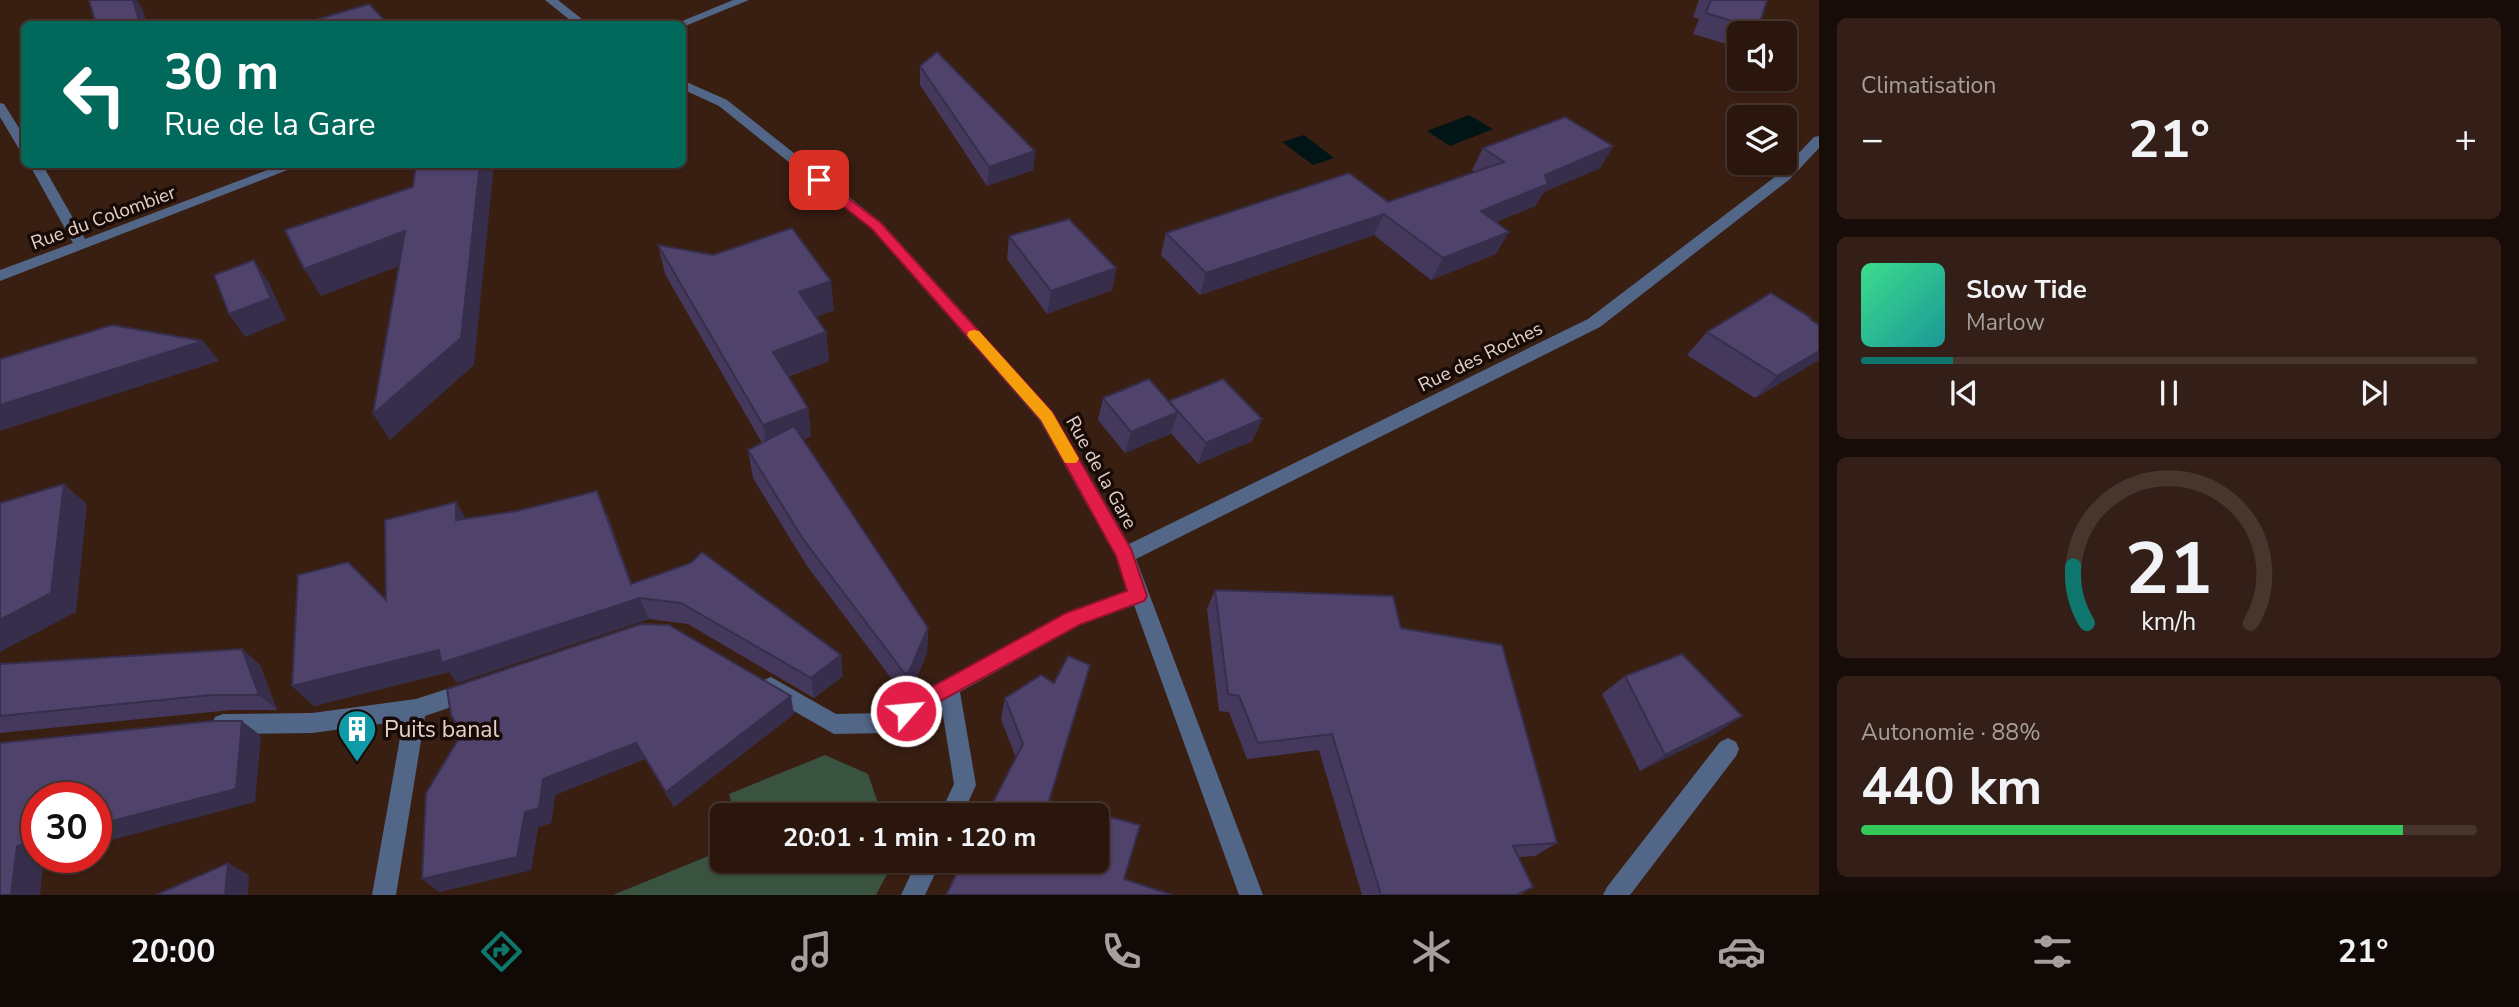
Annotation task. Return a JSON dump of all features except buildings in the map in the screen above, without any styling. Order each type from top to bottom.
[{"type":"street","points":[[551,0],[578,21]]},
{"type":"street","points":[[686,22],[743,0]]},
{"type":"street","name":"Rue de la Gare","points":[[686,85],[723,103],[877,226],[1046,416],[1125,555],[1251,895]]},
{"type":"street","points":[[0,107],[21,141]]},
{"type":"street","name":"Rue des Roches","points":[[1125,555],[1594,323],[1784,176],[1819,140]]},
{"type":"street","points":[[37,168],[82,246]]},
{"type":"street","name":"Rue du Colombier","points":[[0,276],[287,168]]},
{"type":"street","points":[[751,675],[834,724],[885,723],[1073,619],[1138,596]]},
{"type":"street","points":[[204,726],[312,723],[416,709],[494,683]]},
{"type":"street","points":[[949,689],[965,785],[956,803]]},
{"type":"street","points":[[384,895],[416,709]]},
{"type":"street","points":[[1615,895],[1728,749]]},
{"type":"street","points":[[913,895],[923,873]]},
{"type":"green space","points":[[825,755],[868,774],[878,803],[732,803],[729,794]]},
{"type":"green space","points":[[710,855],[710,873],[888,873],[876,895],[613,895]]},
{"type":"shaded area","points":[[1469,115],[1493,129],[1450,146],[1427,131]]},
{"type":"shaded area","points":[[1304,135],[1334,158],[1313,165],[1282,142]]},
{"type":"slow traffic","points":[[974,335],[1046,416],[1071,459]]},
{"type":"place","name":"Puits banal","points":[[357,763]]},
{"type":"route","points":[[819,180],[877,226],[1046,416],[1125,555],[1138,596],[1073,619],[906,711]]}]
